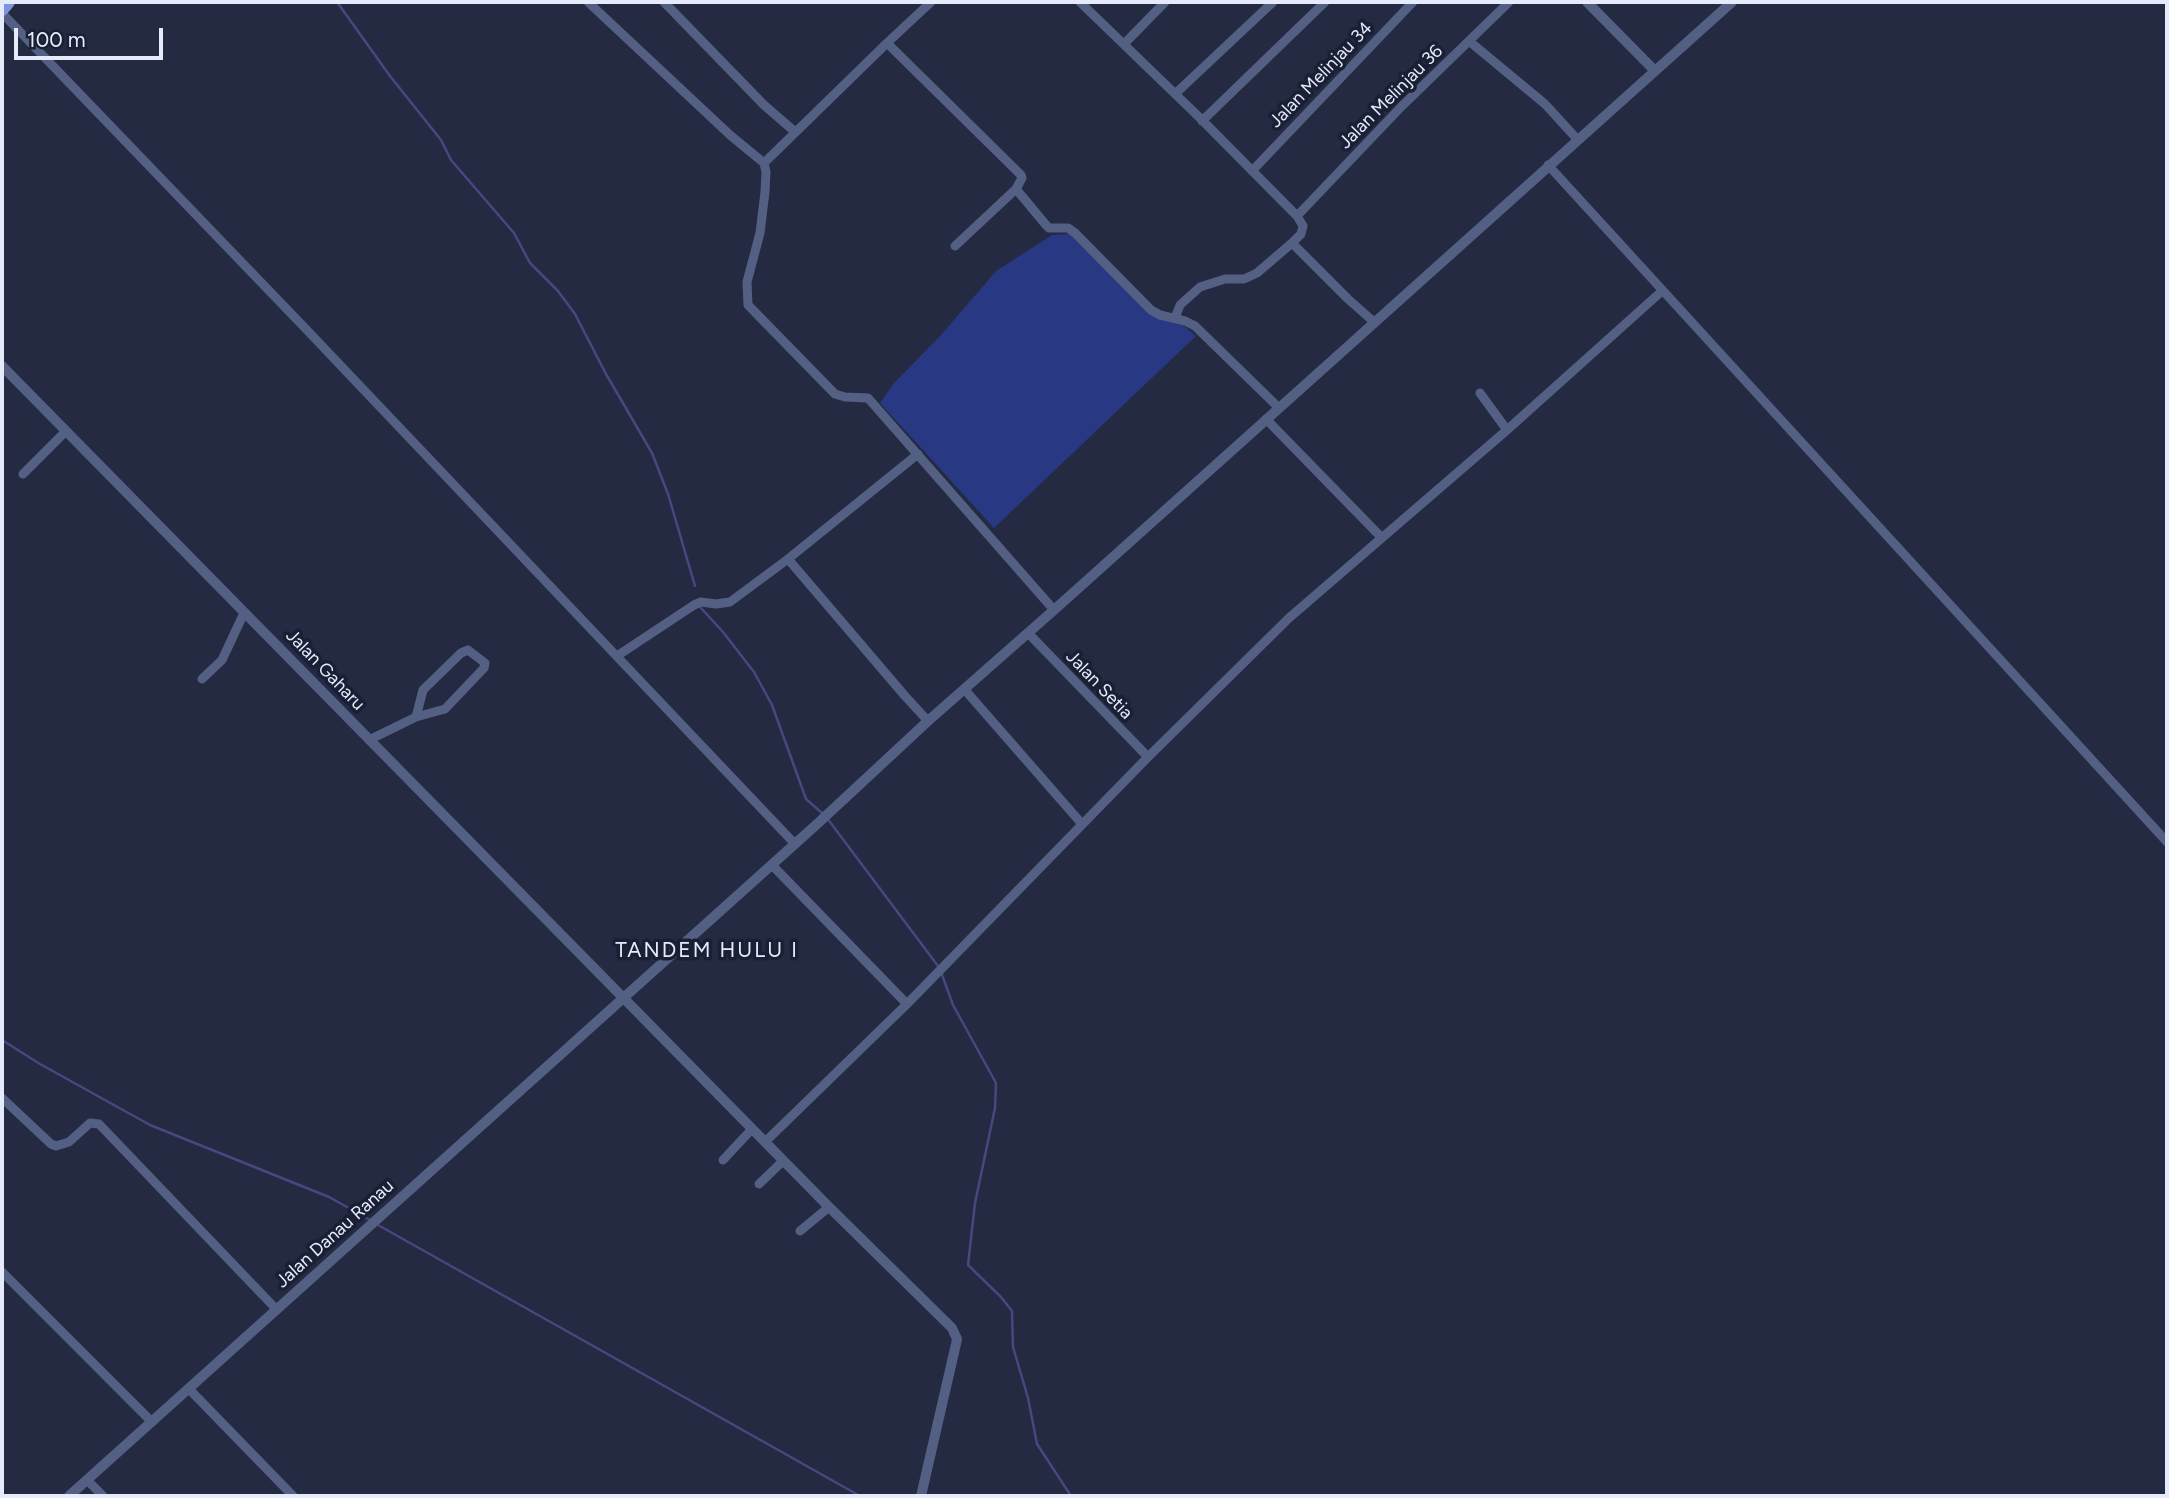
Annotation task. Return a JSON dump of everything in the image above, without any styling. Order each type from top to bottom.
[{"type":"main road","points":[[2,11],[8,2]]},
{"type":"street","points":[[588,2],[730,135],[764,163],[765,192],[760,233],[747,282],[748,305],[835,394],[868,398],[1054,610]]},
{"type":"street","points":[[664,2],[764,105],[794,131]]},
{"type":"street","points":[[764,163],[794,131],[931,2]]},
{"type":"street","points":[[1125,43],[1165,2]]},
{"type":"street","points":[[1175,94],[1273,2]]},
{"type":"street","points":[[1202,121],[1325,2]]},
{"type":"street","name":"Jalan Melinjau 36","points":[[1297,216],[1401,107],[1509,2]]},
{"type":"street","points":[[1587,2],[1655,71]]},
{"type":"street","name":"Jalan Danau Ranau","points":[[69,1496],[795,844],[928,720],[965,690],[1732,2]]},
{"type":"street","points":[[1087,4],[1297,216],[1303,226],[1303,230],[1292,243],[1250,277],[1225,279],[1200,287],[1180,305],[1175,318]]},
{"type":"street","name":"Jalan Melinjau 34","points":[[1252,170],[1409,4]]},
{"type":"street","points":[[2,11],[795,844]]},
{"type":"street","points":[[1469,41],[1545,103],[1577,139]]},
{"type":"street","points":[[887,43],[1021,178],[1016,189],[955,246]]},
{"type":"street","points":[[1548,165],[2167,842]]},
{"type":"street","points":[[1016,189],[1049,228],[1068,228],[1151,310],[1195,326],[1278,407]]},
{"type":"street","points":[[1292,243],[1374,322]]},
{"type":"street","points":[[765,1142],[947,964],[1148,757],[1289,618],[1507,430],[1662,291]]},
{"type":"street","name":"Jalan Gaharu","points":[[2,366],[955,1333],[956,1344],[921,1496]]},
{"type":"street","points":[[1480,393],[1507,430]]},
{"type":"street","points":[[1266,419],[1382,538]]},
{"type":"street","points":[[23,474],[66,431]]},
{"type":"street","points":[[617,656],[694,605],[701,602],[730,602],[918,454]]},
{"type":"street","points":[[788,559],[928,720]]},
{"type":"street","points":[[202,678],[222,660],[244,613]]},
{"type":"street","name":"Jalan Setia","points":[[1028,633],[1148,757]]},
{"type":"street","points":[[369,740],[416,717],[445,709],[484,668],[485,663],[468,650],[461,653],[423,690],[416,717]]},
{"type":"street","points":[[965,690],[1082,824]]},
{"type":"street","points":[[772,864],[907,1004]]},
{"type":"street","points":[[2,1098],[56,1146],[69,1142],[90,1123],[99,1124],[277,1310]]},
{"type":"street","points":[[723,1160],[752,1129]]},
{"type":"street","points":[[759,1184],[783,1161]]},
{"type":"street","points":[[800,1231],[829,1208]]},
{"type":"street","points":[[2,1272],[152,1422]]},
{"type":"street","points":[[189,1389],[293,1496]]},
{"type":"street","points":[[87,1480],[103,1496]]},
{"type":"shaded area","points":[[1069,234],[1155,316],[1184,326],[1196,336],[994,528],[880,403],[894,383],[941,335],[996,271],[1052,235]]},
{"type":"waterway","points":[[337,2],[390,76],[441,140],[451,160],[514,233],[530,263],[558,291],[575,314],[652,453],[668,494],[695,586]]},
{"type":"waterway","points":[[701,608],[754,672],[772,705],[806,799],[822,813]]},
{"type":"waterway","points":[[827,818],[938,966]]},
{"type":"waterway","points":[[941,972],[953,1005],[996,1083],[995,1108],[975,1203],[968,1265],[1012,1311],[1013,1347],[1028,1398],[1037,1444],[1071,1496]]},
{"type":"waterway","points":[[2,1040],[150,1125],[329,1197],[372,1221]]},
{"type":"waterway","points":[[378,1225],[860,1496]]},
{"type":"district","name":"TANDEM HULU I","points":[[707,951]]}]
